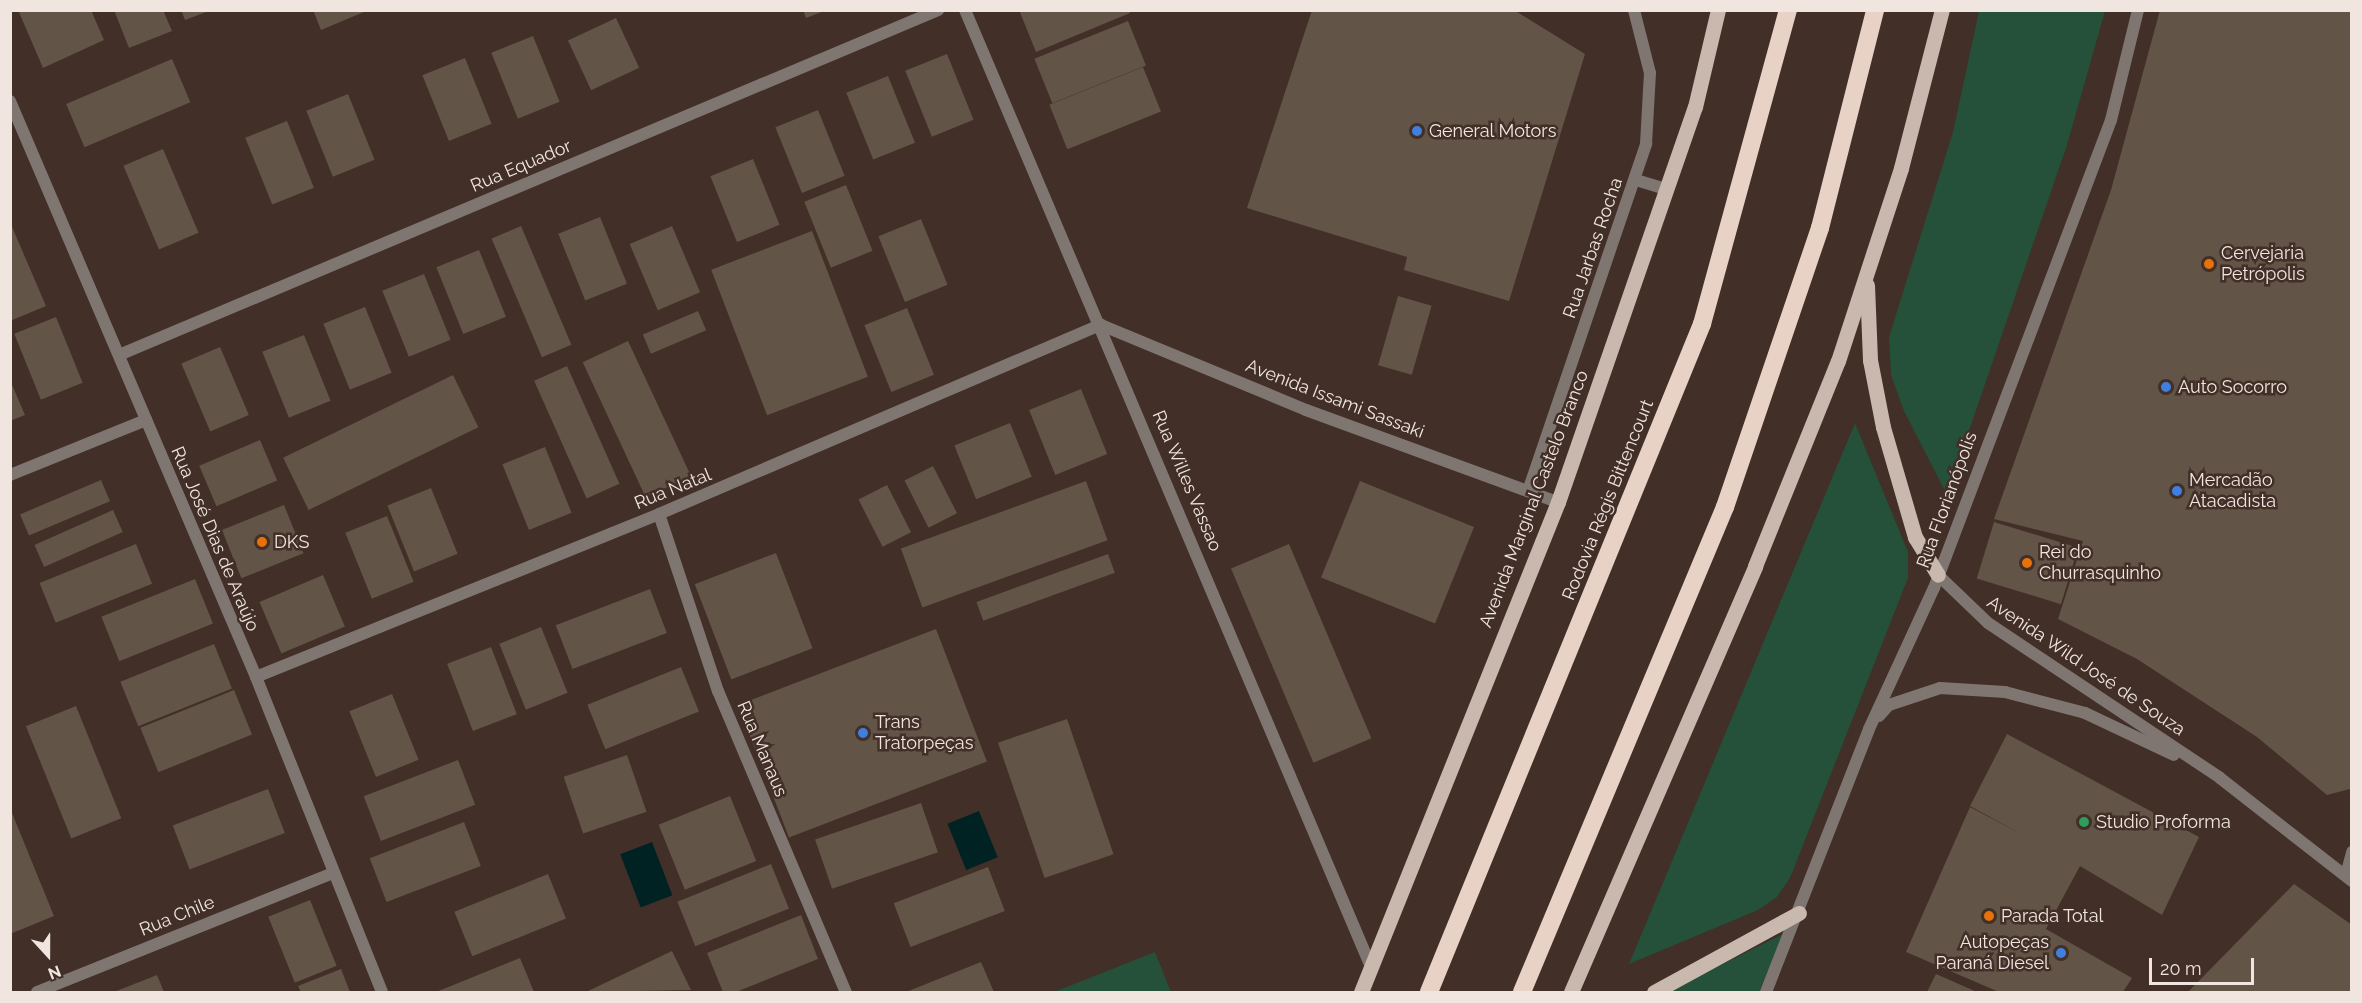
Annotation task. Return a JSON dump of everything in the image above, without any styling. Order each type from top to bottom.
[{"type":"highway","name":"Rodovia Régis Bittencourt","points":[[1429,993],[1702,324],[1788,10]]},
{"type":"highway","points":[[1522,993],[1725,507],[1820,228],[1875,10]]},
{"type":"main road","name":"Avenida Marginal Castelo Branco","points":[[1361,993],[1558,501],[1695,107],[1718,10]]},
{"type":"main road","points":[[1570,993],[1755,566],[1838,361],[1867,275],[1942,10]]},
{"type":"main road","points":[[1867,275],[1871,370],[1883,427],[1915,537],[1938,575]]},
{"type":"main road","points":[[1654,993],[1799,913]]},
{"type":"street","name":"Rua Equador","points":[[119,355],[938,10]]},
{"type":"street","name":"Rua Willes Vassao","points":[[965,10],[1101,325],[1371,967]]},
{"type":"street","name":"Rua Jarbas Rocha","points":[[1528,491],[1636,180],[1646,144],[1650,82],[1646,45],[1634,10]]},
{"type":"street","name":"Rua Florianópolis","points":[[1766,993],[1869,729],[1938,575],[2111,120],[2138,10]]},
{"type":"street","name":"Rua José Dias de Araújo","points":[[10,101],[256,677],[332,873],[382,993]]},
{"type":"street","points":[[1636,180],[1666,189]]},
{"type":"street","name":"Avenida Issami Sassaki","points":[[1101,325],[1306,410],[1558,501]]},
{"type":"street","name":"Rua Natal","points":[[256,677],[658,514],[1101,325]]},
{"type":"street","points":[[10,475],[146,420]]},
{"type":"street","name":"Rua Manaus","points":[[658,514],[718,691],[846,993]]},
{"type":"street","name":"Avenida Wild José de Souza","points":[[1938,575],[1988,623],[2220,778],[2349,878]]},
{"type":"street","name":"Avenida Wild José de Souza","points":[[1869,729],[1889,705],[1919,693],[1940,688],[2004,692],[2113,723],[2220,778]]},
{"type":"street","points":[[2349,878],[2352,852]]},
{"type":"street","name":"Rua Chile","points":[[37,993],[332,873]]},
{"type":"green space","points":[[1979,11],[2105,11],[2067,145],[1947,495],[1904,411],[1891,375],[1889,337],[1953,132]]},
{"type":"green space","points":[[1855,423],[1908,552],[1908,578],[1790,878],[1777,897],[1758,910],[1629,964]]},
{"type":"green space","points":[[1783,934],[1759,992],[1667,992]]},
{"type":"green space","points":[[1155,952],[1171,992],[1054,992]]},
{"type":"water","points":[[979,811],[998,857],[966,870],[947,824]]},
{"type":"water","points":[[652,842],[672,895],[641,907],[620,854]]},
{"type":"building","points":[[18,10],[91,10],[104,40],[43,68]]},
{"type":"building","points":[[114,10],[163,10],[172,31],[129,48]]},
{"type":"building","points":[[181,10],[209,10],[209,11],[185,20]]},
{"type":"building","points":[[313,10],[363,10],[364,12],[321,30]]},
{"type":"building","points":[[803,10],[824,10],[824,11],[806,18]]},
{"type":"building","points":[[1019,10],[1129,10],[1130,13],[1036,52]]},
{"type":"building","name":"General Motors","points":[[1312,10],[1514,10],[1585,54],[1509,301],[1404,270],[1407,257],[1247,208]]},
{"type":"building","points":[[2160,10],[2352,10],[2352,784],[2350,789],[2327,795],[2257,737],[2137,659],[2058,619],[2083,541],[1994,519],[2111,190]]},
{"type":"building","points":[[616,18],[639,68],[591,90],[568,40]]},
{"type":"building","points":[[1128,21],[1146,66],[1052,103],[1034,59]]},
{"type":"building","points":[[533,36],[560,102],[518,119],[491,53]]},
{"type":"building","points":[[947,54],[974,120],[932,137],[905,71]]},
{"type":"building","points":[[465,58],[492,124],[449,141],[422,75]]},
{"type":"building","points":[[172,59],[190,102],[85,147],[66,104]]},
{"type":"building","points":[[1143,67],[1161,112],[1067,149],[1049,105]]},
{"type":"building","points":[[888,76],[915,143],[873,160],[846,93]]},
{"type":"building","points":[[348,94],[375,160],[333,177],[306,111]]},
{"type":"building","points":[[818,110],[845,176],[802,193],[775,127]]},
{"type":"building","points":[[287,121],[314,188],[272,205],[245,138]]},
{"type":"building","points":[[163,149],[199,233],[159,250],[123,166]]},
{"type":"building","points":[[753,159],[780,225],[737,242],[710,176]]},
{"type":"building","points":[[846,185],[873,251],[831,268],[804,202]]},
{"type":"building","points":[[600,217],[627,284],[585,301],[558,234]]},
{"type":"building","points":[[921,219],[948,285],[905,302],[878,236]]},
{"type":"building","points":[[10,222],[46,306],[10,321]]},
{"type":"building","points":[[521,226],[571,345],[542,357],[492,239]]},
{"type":"building","points":[[672,226],[700,292],[658,310],[630,244]]},
{"type":"building","points":[[812,231],[868,377],[767,415],[711,270]]},
{"type":"building","points":[[479,250],[506,317],[463,334],[436,267]]},
{"type":"building","points":[[424,274],[451,340],[409,357],[382,291]]},
{"type":"building","points":[[1398,296],[1432,306],[1412,375],[1378,365]]},
{"type":"building","points":[[365,307],[392,373],[350,390],[323,324]]},
{"type":"building","points":[[907,308],[934,375],[891,392],[864,325]]},
{"type":"building","points":[[698,311],[706,330],[651,354],[643,334]]},
{"type":"building","points":[[56,317],[83,383],[41,400],[14,334]]},
{"type":"building","points":[[304,335],[331,401],[289,418],[262,352]]},
{"type":"building","points":[[628,341],[691,476],[646,497],[583,362]]},
{"type":"building","points":[[220,347],[249,415],[210,432],[181,363]]},
{"type":"building","points":[[567,366],[619,484],[587,498],[534,381]]},
{"type":"building","points":[[453,375],[478,427],[309,510],[283,458]]},
{"type":"building","points":[[10,380],[25,415],[10,421]]},
{"type":"building","points":[[1081,389],[1107,454],[1055,475],[1029,410]]},
{"type":"building","points":[[1010,423],[1032,477],[976,499],[954,445]]},
{"type":"building","points":[[260,440],[277,481],[216,506],[199,466]]},
{"type":"building","points":[[545,447],[572,513],[529,530],[502,464]]},
{"type":"building","points":[[933,466],[957,513],[929,528],[904,481]]},
{"type":"building","points":[[101,480],[110,501],[29,536],[20,514]]},
{"type":"building","points":[[1086,481],[1108,540],[922,608],[901,548]]},
{"type":"building","points":[[1360,481],[1474,527],[1435,624],[1321,577]]},
{"type":"building","points":[[887,485],[911,532],[883,547],[858,500]]},
{"type":"building","points":[[431,488],[458,554],[414,571],[387,506]]},
{"type":"building","name":"DKS","points":[[284,505],[303,553],[241,578],[222,530]]},
{"type":"building","points":[[113,510],[123,532],[44,567],[34,545]]},
{"type":"building","points":[[387,516],[414,582],[372,599],[345,533]]},
{"type":"building","name":"Rei do Churrasquinho","points":[[1994,522],[2078,548],[2061,604],[1977,578]]},
{"type":"building","points":[[136,544],[152,584],[56,623],[40,583]]},
{"type":"building","points":[[1289,544],[1371,738],[1313,763],[1231,569]]},
{"type":"building","points":[[776,553],[813,648],[731,679],[695,584]]},
{"type":"building","points":[[1108,554],[1115,573],[983,621],[976,602]]},
{"type":"building","points":[[323,575],[345,627],[281,654],[259,602]]},
{"type":"building","points":[[195,579],[213,624],[119,661],[101,617]]},
{"type":"building","points":[[650,589],[667,633],[573,669],[556,625]]},
{"type":"building","points":[[541,627],[568,693],[526,710],[499,644]]},
{"type":"building","name":"Trans Tratorpeças","points":[[936,629],[987,762],[789,838],[738,705]]},
{"type":"building","points":[[214,644],[232,689],[138,726],[120,682]]},
{"type":"building","points":[[491,647],[517,714],[473,731],[447,664]]},
{"type":"building","points":[[681,667],[699,712],[605,749],[587,705]]},
{"type":"building","points":[[234,690],[252,735],[158,772],[140,728]]},
{"type":"building","points":[[392,694],[419,760],[376,777],[349,711]]},
{"type":"building","points":[[76,706],[121,818],[71,838],[26,726]]},
{"type":"building","points":[[1067,719],[1114,854],[1045,878],[998,743]]},
{"type":"building","points":[[2007,734],[2199,837],[2162,915],[2080,866],[2046,929],[2132,978],[2123,992],[1999,992],[1906,952],[1970,807],[2021,834],[1970,806]]},
{"type":"building","points":[[627,755],[647,812],[583,834],[564,777]]},
{"type":"building","points":[[458,760],[475,805],[381,841],[364,796]]},
{"type":"building","points":[[268,789],[285,833],[190,869],[173,826]]},
{"type":"building","points":[[730,796],[756,861],[685,890],[659,825]]},
{"type":"building","points":[[921,803],[938,852],[832,889],[815,839]]},
{"type":"building","points":[[10,808],[54,916],[10,934]]},
{"type":"building","points":[[464,822],[481,866],[387,902],[370,858]]},
{"type":"building","points":[[771,864],[789,909],[695,946],[677,902]]},
{"type":"building","points":[[988,867],[1005,911],[911,947],[894,903]]},
{"type":"building","points":[[548,874],[566,919],[472,956],[454,912]]},
{"type":"building","points":[[2294,884],[2352,925],[2352,992],[2188,992]]},
{"type":"building","points":[[310,900],[337,966],[295,983],[268,917]]},
{"type":"building","points":[[801,915],[818,959],[736,992],[723,992],[707,953]]},
{"type":"building","points":[[672,951],[691,990],[586,992]]},
{"type":"building","points":[[520,958],[534,992],[436,992]]},
{"type":"building","points":[[981,962],[994,992],[906,992]]},
{"type":"building","points":[[341,969],[350,992],[301,992],[298,986]]},
{"type":"building","name":"Autopeças Paraná Diesel","points":[[1936,974],[1977,992],[1927,992]]},
{"type":"building","points":[[157,975],[164,992],[114,992]]},
{"type":"place","name":"General Motors","points":[[1417,131]]},
{"type":"place","name":"Cervejaria Petrópolis","points":[[2209,264]]},
{"type":"place","name":"Auto Socorro","points":[[2166,387]]},
{"type":"place","name":"Mercadão Atacadista","points":[[2177,491]]},
{"type":"place","name":"DKS","points":[[262,542]]},
{"type":"place","name":"Rei do Churrasquinho","points":[[2027,563]]},
{"type":"place","name":"Trans Tratorpeças","points":[[863,733]]},
{"type":"place","name":"Studio Proforma","points":[[2084,822]]},
{"type":"place","name":"Parada Total","points":[[1989,916]]},
{"type":"place","name":"Autopeças Paraná Diesel","points":[[2061,953]]}]
